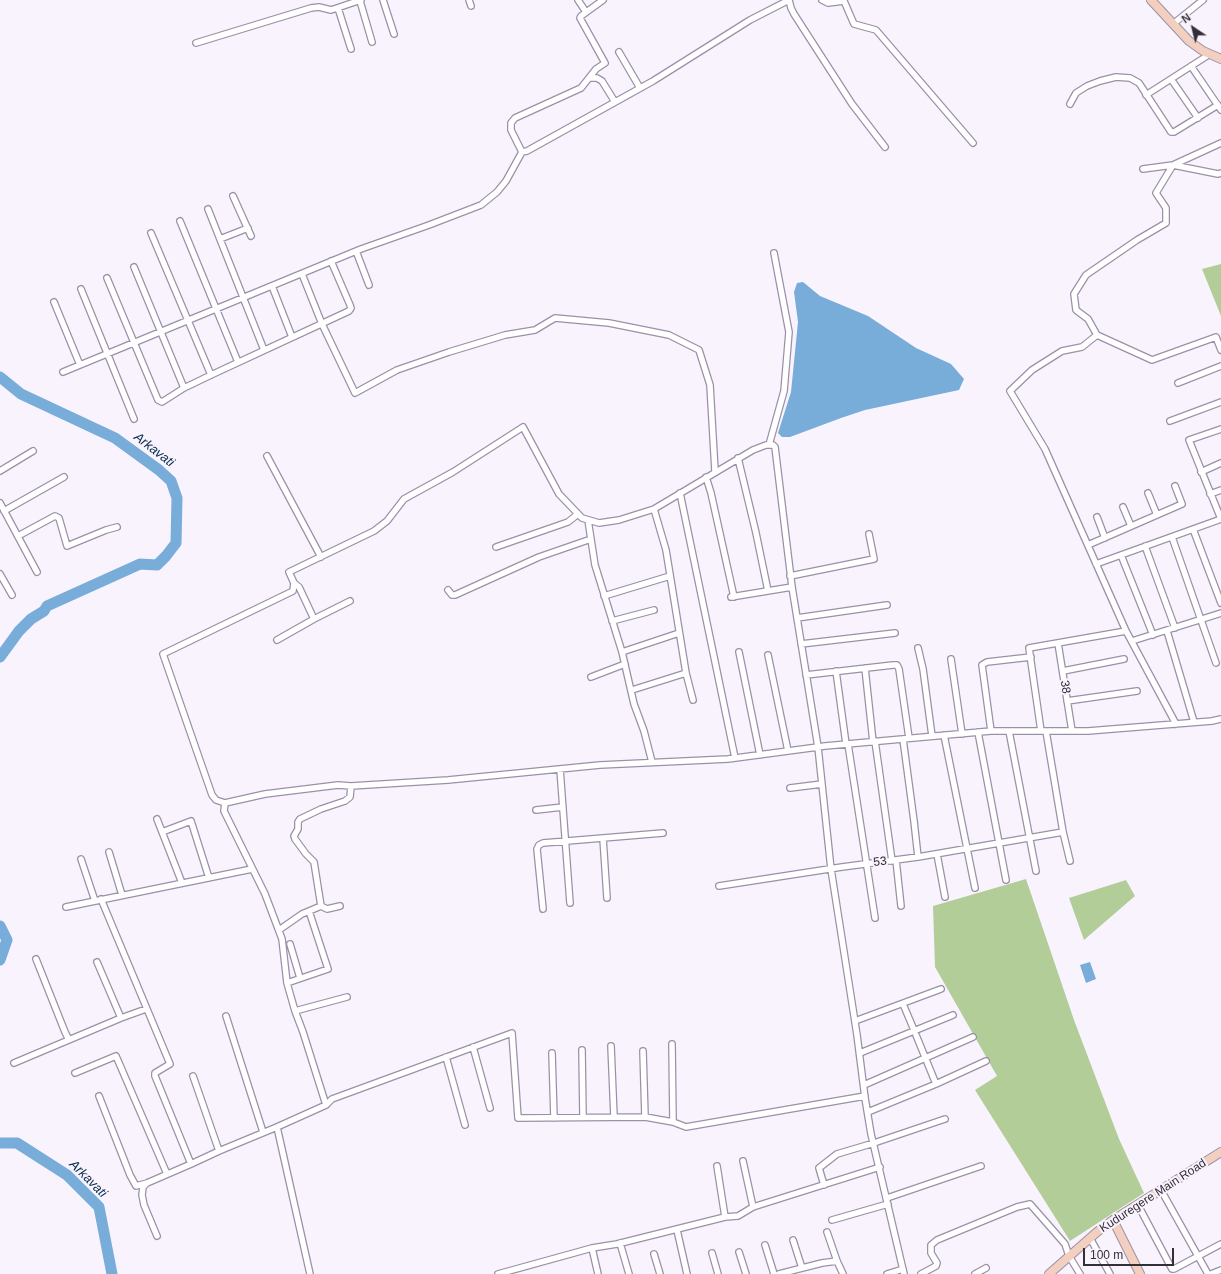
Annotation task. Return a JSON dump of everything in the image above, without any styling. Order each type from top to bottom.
[{"type":"street","points":[[196,43],[311,8],[319,6],[331,10],[360,0],[372,42]]},
{"type":"street","points":[[383,0],[394,34]]},
{"type":"street","points":[[469,0],[471,6]]},
{"type":"street","points":[[578,0],[586,12]]},
{"type":"street","points":[[522,152],[510,130],[511,123],[515,118],[581,88],[596,70],[605,63],[580,18],[580,16],[603,0]]},
{"type":"street","points":[[522,152],[528,151],[640,88],[750,20],[789,0],[794,14],[852,104],[885,146]]},
{"type":"street","points":[[822,0],[828,3],[844,1],[854,24],[876,30],[974,143]]},
{"type":"street","points":[[1151,0],[1189,41],[1221,59]]},
{"type":"street","points":[[1173,24],[1203,0]]},
{"type":"street","points":[[338,8],[351,49]]},
{"type":"street","points":[[619,52],[640,88]]},
{"type":"street","points":[[1146,95],[1210,54]]},
{"type":"street","points":[[1070,104],[1076,93],[1087,86],[1116,77],[1130,78],[1139,83],[1171,132],[1177,131],[1219,107],[1191,66]]},
{"type":"street","points":[[589,78],[597,78],[602,81],[615,102]]},
{"type":"street","points":[[1171,79],[1198,118]]},
{"type":"street","points":[[1143,169],[1173,165],[1221,143]]},
{"type":"street","points":[[63,372],[356,251],[481,205],[497,192],[506,181],[522,152]]},
{"type":"street","points":[[1173,165],[1221,174]]},
{"type":"street","points":[[1173,165],[1156,193],[1166,208],[1166,223],[1137,240],[1086,276],[1074,294],[1076,310],[1088,319],[1097,335],[1152,360],[1216,337],[1221,350]]},
{"type":"street","points":[[233,196],[251,236]]},
{"type":"street","points":[[208,209],[264,350]]},
{"type":"street","points":[[180,221],[238,362]]},
{"type":"street","points":[[220,239],[248,228]]},
{"type":"street","points":[[151,233],[211,375]]},
{"type":"street","points":[[356,251],[369,285]]},
{"type":"street","points":[[769,445],[784,391],[789,332],[774,253]]},
{"type":"street","points":[[108,278],[159,402],[165,401],[184,388],[238,362],[347,313],[351,308],[331,261]]},
{"type":"street","points":[[134,267],[184,388]]},
{"type":"street","points":[[302,274],[322,324],[355,393],[397,370],[505,335],[535,330],[555,318],[609,323],[668,335],[699,350],[710,385],[716,471]]},
{"type":"street","points":[[272,286],[292,337]]},
{"type":"street","points":[[81,289],[134,419]]},
{"type":"street","points":[[54,302],[80,365]]},
{"type":"street","points":[[1097,335],[1082,347],[1062,351],[1032,370],[1010,391],[1045,449],[1126,631],[1176,724]]},
{"type":"street","points":[[1178,383],[1221,366]]},
{"type":"street","points":[[1170,421],[1221,402]]},
{"type":"street","points":[[887,1274],[903,1271],[865,1096],[860,1053],[831,869],[818,747],[790,576],[775,447],[769,445],[753,450],[654,509],[612,521],[599,523],[582,518],[559,494],[523,428],[453,472],[404,499],[388,521],[374,531],[289,572],[294,583],[294,591],[163,654],[212,795],[216,800],[225,803],[272,793],[338,785],[351,786],[448,780],[600,764],[735,758],[818,747],[991,731],[1088,731],[1221,719]]},
{"type":"street","points":[[1096,564],[1221,519],[1189,440],[1221,428]]},
{"type":"street","points":[[0,471],[33,451]]},
{"type":"street","points":[[267,456],[321,556]]},
{"type":"street","points":[[738,458],[768,591]]},
{"type":"street","points":[[1201,472],[1221,463]]},
{"type":"street","points":[[4,511],[64,477]]},
{"type":"street","points":[[706,477],[732,597],[792,587]]},
{"type":"street","points":[[1088,545],[1182,504],[1175,486]]},
{"type":"street","points":[[1210,494],[1221,490]]},
{"type":"street","points":[[680,493],[735,758]]},
{"type":"street","points":[[1148,494],[1156,515]]},
{"type":"street","points":[[0,503],[38,572]]},
{"type":"street","points":[[1123,507],[1131,526]]},
{"type":"street","points":[[654,509],[666,550],[679,633],[692,700]]},
{"type":"street","points":[[496,547],[568,522],[578,514]]},
{"type":"street","points":[[18,536],[55,516],[59,518],[67,546],[117,527]]},
{"type":"street","points":[[1097,517],[1105,538]]},
{"type":"street","points":[[588,520],[595,565],[622,652],[634,704],[644,731],[652,762]]},
{"type":"street","points":[[1193,529],[1221,603]]},
{"type":"street","points":[[790,576],[874,559],[869,534]]},
{"type":"street","points":[[1172,537],[1216,663]]},
{"type":"street","points":[[448,590],[452,595],[455,595],[539,558],[591,539]]},
{"type":"street","points":[[1145,546],[1175,628]]},
{"type":"street","points":[[1121,555],[1153,635]]},
{"type":"street","points":[[0,574],[12,595]]},
{"type":"street","points":[[604,596],[670,576]]},
{"type":"street","points":[[294,583],[299,587],[314,619]]},
{"type":"street","points":[[277,640],[350,601]]},
{"type":"street","points":[[797,618],[887,605]]},
{"type":"street","points":[[612,621],[654,610]]},
{"type":"street","points":[[1132,641],[1221,613]]},
{"type":"street","points":[[1167,630],[1194,722]]},
{"type":"street","points":[[1070,861],[1063,832],[1029,648],[1126,631]]},
{"type":"street","points":[[622,652],[679,633]]},
{"type":"street","points":[[801,644],[895,633]]},
{"type":"street","name":"38","points":[[1058,643],[1072,731]]},
{"type":"street","points":[[918,648],[923,669],[932,736]]},
{"type":"street","points":[[739,652],[760,754]]},
{"type":"street","points":[[768,655],[788,751]]},
{"type":"street","points":[[991,731],[982,665],[987,662],[1031,657]]},
{"type":"street","points":[[951,659],[962,734]]},
{"type":"street","points":[[1063,671],[1124,659]]},
{"type":"street","points":[[591,676],[625,664]]},
{"type":"street","points":[[806,674],[897,665],[899,669],[910,738]]},
{"type":"street","points":[[865,668],[874,742],[901,906]]},
{"type":"street","points":[[836,671],[875,918]]},
{"type":"street","points":[[632,690],[686,673]]},
{"type":"street","points":[[1067,701],[1137,691]]},
{"type":"street","points":[[1009,731],[1036,871]]},
{"type":"street","points":[[978,732],[1006,880]]},
{"type":"street","points":[[944,735],[974,888]]},
{"type":"street","points":[[903,739],[918,858]]},
{"type":"street","points":[[560,769],[570,903]]},
{"type":"street","points":[[790,788],[822,784]]},
{"type":"street","points":[[321,906],[314,862],[306,854],[294,836],[298,829],[298,822],[300,819],[321,809],[345,801],[350,797],[351,786]]},
{"type":"street","points":[[225,803],[224,811],[265,894],[279,930],[282,939],[287,983],[295,1012],[303,1032],[326,1105]]},
{"type":"street","points":[[536,810],[563,807]]},
{"type":"street","points":[[157,819],[182,883]]},
{"type":"street","points":[[162,832],[191,821],[210,878]]},
{"type":"street","name":"53","points":[[719,886],[842,867],[918,858],[1063,832]]},
{"type":"street","points":[[543,908],[537,849],[539,845],[543,843],[663,833]]},
{"type":"street","points":[[603,838],[607,898]]},
{"type":"street","points":[[109,852],[122,895]]},
{"type":"street","points":[[937,854],[945,897]]},
{"type":"street","points":[[81,859],[95,901]]},
{"type":"street","points":[[66,907],[252,869]]},
{"type":"street","points":[[102,899],[146,1009],[170,1064],[155,1073],[154,1076],[191,1164]]},
{"type":"street","points":[[279,930],[302,914],[321,906],[327,909],[340,906]]},
{"type":"street","points":[[287,983],[328,969],[309,911]]},
{"type":"street","points":[[290,944],[300,978]]},
{"type":"street","points":[[36,959],[69,1040]]},
{"type":"street","points":[[97,962],[121,1018]]},
{"type":"street","points":[[855,1021],[941,989]]},
{"type":"street","points":[[295,1012],[347,997]]},
{"type":"street","points":[[903,1004],[936,1084]]},
{"type":"street","points":[[14,1063],[146,1009]]},
{"type":"street","points":[[860,1053],[915,1032],[953,1015]]},
{"type":"street","points":[[226,1016],[264,1132]]},
{"type":"street","points":[[99,1096],[130,1175],[136,1186],[147,1183],[277,1127],[326,1105],[332,1099],[512,1033],[518,1118],[645,1117],[673,1122],[686,1127],[865,1096]]},
{"type":"street","points":[[864,1085],[973,1037]]},
{"type":"street","points":[[672,1044],[673,1122]]},
{"type":"street","points":[[611,1046],[614,1117]]},
{"type":"street","points":[[473,1047],[490,1108]]},
{"type":"street","points":[[582,1050],[583,1117]]},
{"type":"street","points":[[643,1051],[645,1117]]},
{"type":"street","points":[[552,1053],[554,1118]]},
{"type":"street","points":[[75,1073],[116,1056],[167,1174]]},
{"type":"street","points":[[446,1057],[465,1125]]},
{"type":"street","points":[[868,1112],[936,1084],[986,1061]]},
{"type":"street","points":[[193,1076],[219,1151]]},
{"type":"street","points":[[824,1185],[819,1168],[837,1154],[945,1119]]},
{"type":"street","points":[[277,1127],[310,1274]]},
{"type":"street","name":"Kuduregere Main Road","points":[[1049,1274],[1113,1220],[1221,1152]]},
{"type":"street","points":[[743,1161],[753,1207]]},
{"type":"street","points":[[717,1166],[725,1218]]},
{"type":"street","points":[[832,1220],[888,1201],[981,1166]]},
{"type":"street","points":[[498,1274],[592,1248],[738,1216],[753,1207],[880,1167]]},
{"type":"street","points":[[147,1183],[143,1187],[142,1195],[144,1205],[157,1236]]},
{"type":"street","points":[[1162,1190],[1186,1235],[1210,1274],[1221,1270]]},
{"type":"street","points":[[923,1274],[936,1266],[937,1263],[931,1253],[931,1245],[937,1240],[1017,1207],[1030,1204],[1064,1244],[1069,1256],[1080,1274]]},
{"type":"street","points":[[1138,1205],[1172,1269],[1221,1244]]},
{"type":"street","points":[[1113,1220],[1140,1274]]},
{"type":"street","points":[[676,1230],[686,1274]]},
{"type":"street","points":[[827,1232],[843,1274]]},
{"type":"street","points":[[1090,1238],[1110,1274]]},
{"type":"street","points":[[794,1240],[802,1268]]},
{"type":"street","points":[[620,1243],[629,1274]]},
{"type":"street","points":[[765,1245],[774,1274]]},
{"type":"street","points":[[592,1248],[598,1274]]},
{"type":"street","points":[[740,1252],[746,1274]]},
{"type":"street","points":[[712,1253],[718,1274]]},
{"type":"street","points":[[654,1254],[660,1274]]},
{"type":"street","points":[[779,1274],[837,1261]]},
{"type":"street","points":[[975,1274],[986,1268]]},
{"type":"green space","points":[[1221,264],[1221,316],[1202,269]]},
{"type":"green space","points":[[1026,879],[1074,1020],[1119,1139],[1144,1193],[1070,1241],[975,1090],[997,1076],[935,967],[933,906]]},
{"type":"green space","points":[[1126,880],[1135,896],[1084,940],[1069,898]]},
{"type":"water","points":[[803,282],[820,296],[868,316],[916,348],[951,364],[964,379],[959,390],[865,410],[790,437],[782,437],[778,433],[791,392],[798,322],[794,292],[797,283]]},
{"type":"water","points":[[1090,962],[1096,979],[1086,983],[1080,965]]},
{"type":"waterway","name":"Arkavati","points":[[0,377],[21,394],[115,438],[159,470],[171,481],[177,498],[176,543],[157,565],[140,564],[47,606],[44,611],[31,619],[19,631],[0,657]]},
{"type":"waterway","name":"Arkavati","points":[[0,926],[7,940],[0,960]]},
{"type":"waterway","name":"Arkavati","points":[[0,1143],[17,1143],[67,1175],[99,1207],[112,1274]]}]
